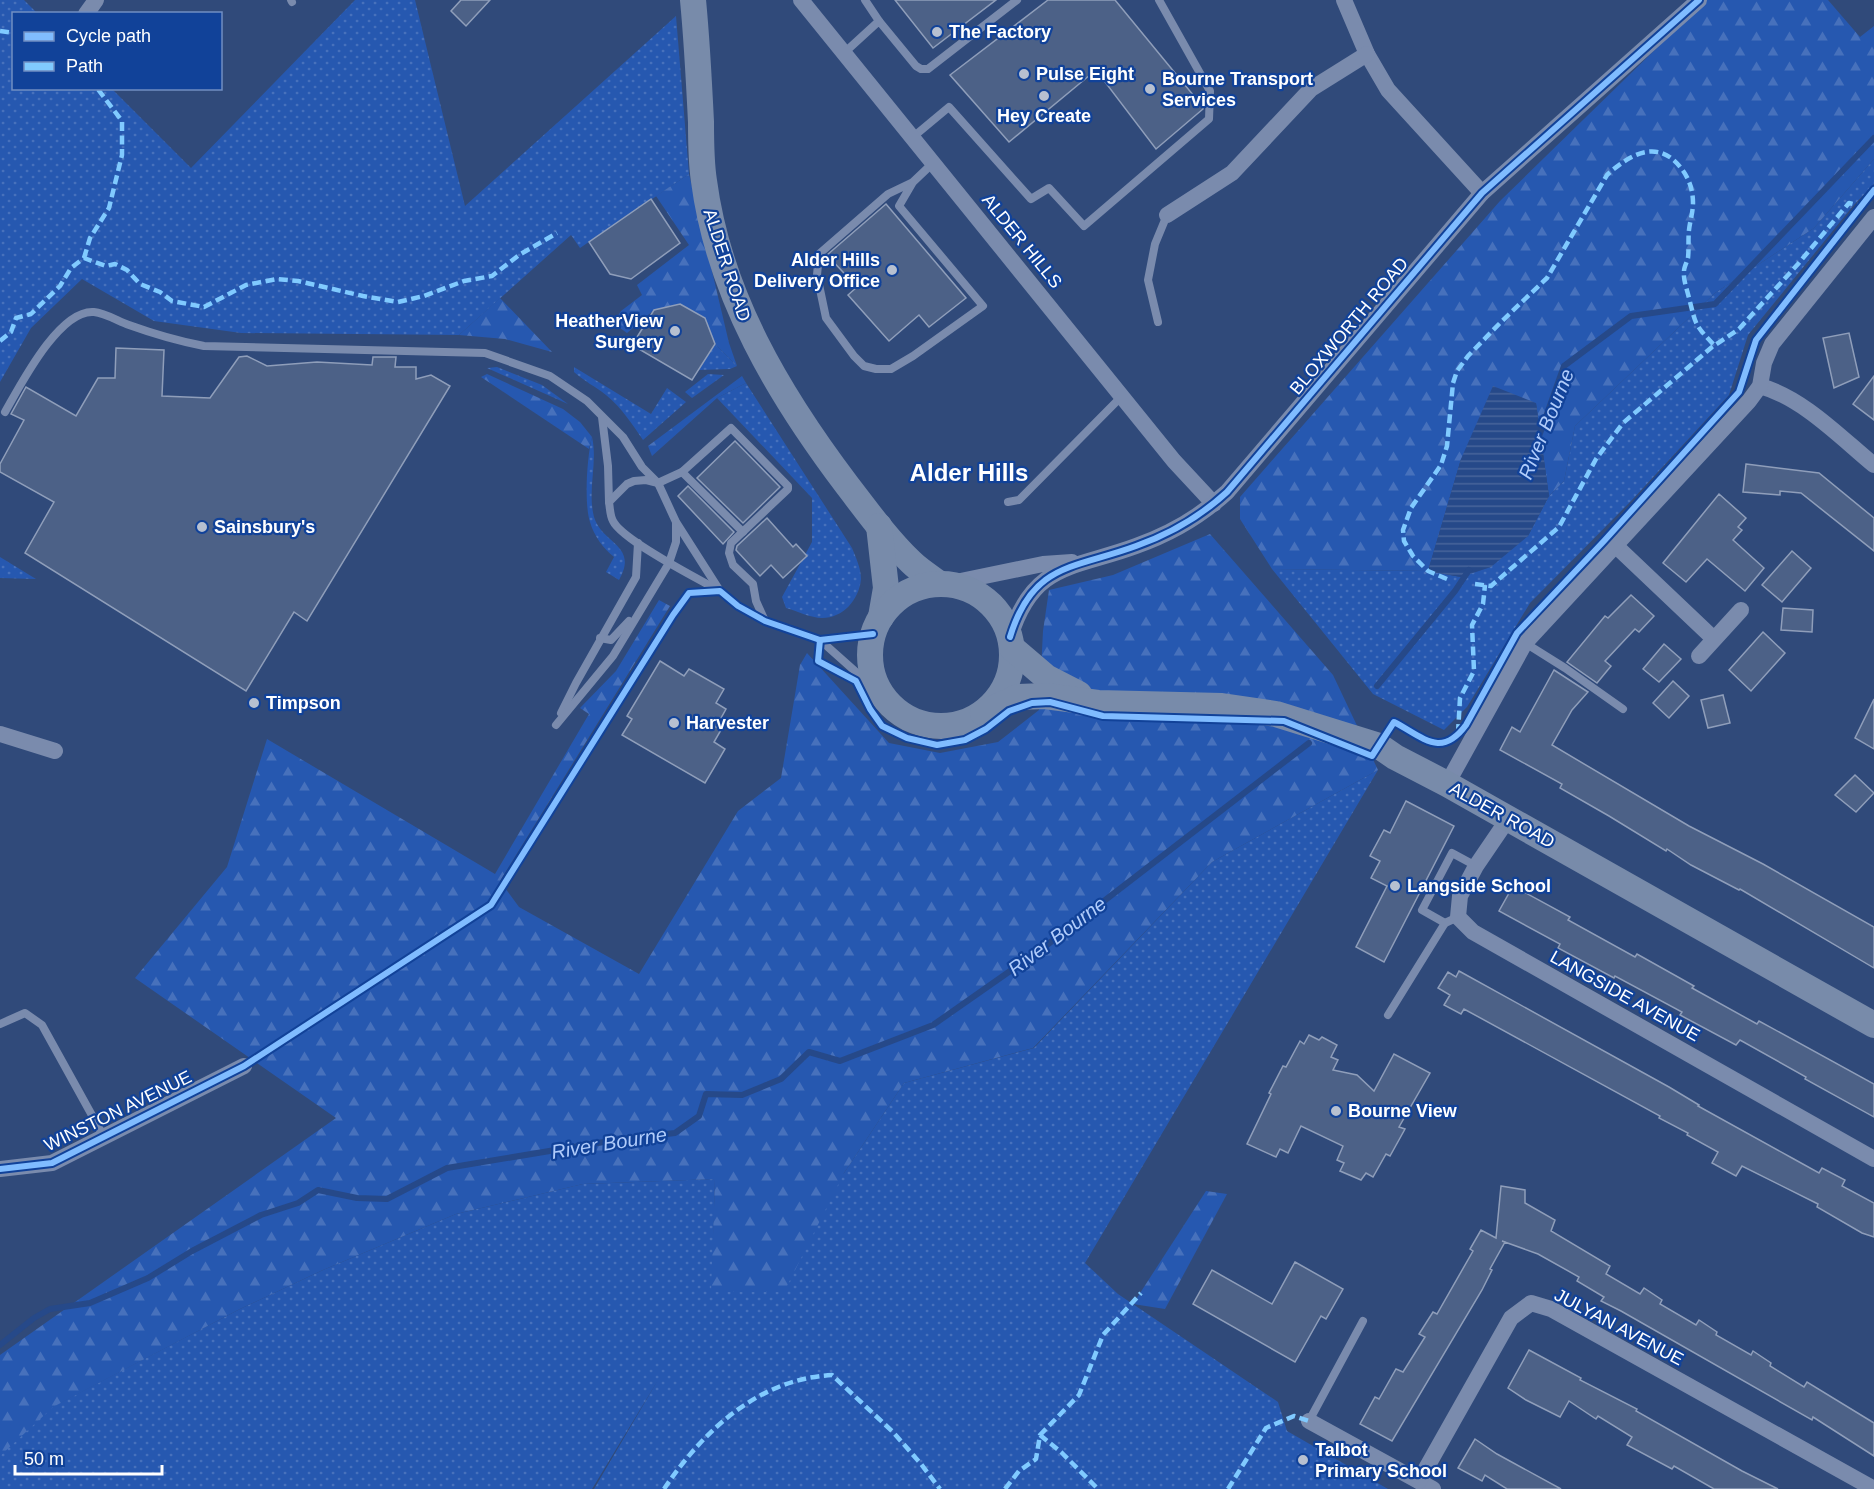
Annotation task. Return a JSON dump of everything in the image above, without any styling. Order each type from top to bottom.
[{"type":"main road","name":"ALDER ROAD","points":[[693,0],[703,180],[709,211],[743,321],[756,347],[824,454],[879,526],[911,563],[943,584]]},
{"type":"main road","points":[[877,625],[895,601],[909,591],[927,585],[943,584],[971,590],[987,601],[1000,615],[1011,642],[1011,669],[1006,685],[998,698],[983,712],[958,724],[931,726],[905,717],[883,696],[874,679],[870,653],[886,588],[879,526]]},
{"type":"main road","name":"ALDER ROAD","points":[[1011,642],[1046,677],[1098,703]]},
{"type":"main road","name":"ALDER ROAD","points":[[983,712],[1018,697],[1045,696],[1098,703],[1222,706],[1276,714],[1379,746],[1874,1025]]},
{"type":"street","name":"ALDER HILLS","points":[[801,0],[1174,461],[1214,504]]},
{"type":"street","points":[[1344,0],[1367,54],[1388,90],[1482,192]]},
{"type":"street","name":"BLOXWORTH ROAD","points":[[1011,642],[1016,618],[1027,598],[1036,586],[1049,576],[1087,560],[1135,547],[1168,533],[1214,504],[1227,492],[1482,192],[1699,0]]},
{"type":"street","points":[[1167,215],[1232,173],[1311,89],[1367,54]]},
{"type":"street","points":[[1448,784],[1525,643],[1749,401],[1760,386],[1764,363],[1772,344],[1874,217]]},
{"type":"street","points":[[1760,386],[1775,390],[1797,402],[1874,465]]},
{"type":"street","points":[[1616,546],[1714,639]]},
{"type":"street","name":"BLOXWORTH ROAD","points":[[943,584],[1043,564],[1087,560]]},
{"type":"street","points":[[1700,656],[1741,610]]},
{"type":"street","points":[[0,734],[55,750]]},
{"type":"street","points":[[1452,920],[1460,896],[1476,866],[1508,819]]},
{"type":"street","name":"LANGSIDE AVENUE","points":[[1452,920],[1874,1159]]},
{"type":"street","name":"WINSTON AVENUE","points":[[0,1169],[52,1163],[244,1066]]},
{"type":"street","name":"JULYAN AVENUE","points":[[1426,1485],[1511,1318],[1531,1303],[1551,1309],[1874,1489]]},
{"type":"street","points":[[1309,1421],[1426,1485]]},
{"type":"lane","points":[[865,0],[879,21],[921,69],[928,69],[1017,0]]},
{"type":"lane","points":[[913,137],[949,106],[1031,199],[1049,188],[1083,226],[1209,119],[1210,91],[1159,0]]},
{"type":"lane","points":[[844,53],[879,21]]},
{"type":"lane","points":[[913,182],[888,194],[819,254],[817,275],[826,318],[854,356],[864,366],[876,369],[891,369],[983,306],[899,206],[913,182],[933,163]]},
{"type":"lane","points":[[1158,322],[1148,280],[1155,244],[1167,215]]},
{"type":"lane","points":[[5,412],[39,356],[64,325],[75,316],[94,312],[171,340],[204,346],[485,354],[550,376],[587,401],[623,437],[642,467],[658,483],[676,522],[720,591]]},
{"type":"lane","points":[[1008,502],[1019,500],[1122,396]]},
{"type":"lane","points":[[603,417],[609,502],[612,520],[622,532],[765,621],[782,629],[820,640],[883,696]]},
{"type":"lane","points":[[609,502],[627,484],[634,481],[646,480],[658,483],[682,472],[729,428],[733,428],[788,487],[732,543],[729,554],[733,565],[753,584],[756,601],[765,621]]},
{"type":"lane","points":[[682,472],[743,532]]},
{"type":"lane","points":[[638,543],[636,577],[600,638],[556,725],[613,656],[669,563],[676,542],[676,522]]},
{"type":"lane","points":[[689,593],[720,591]]},
{"type":"lane","points":[[600,638],[611,640],[640,610]]},
{"type":"lane","points":[[820,640],[877,625]]},
{"type":"lane","points":[[1525,643],[1623,709]]},
{"type":"lane","points":[[1388,1015],[1452,920],[1422,910],[1452,853],[1476,866]]},
{"type":"lane","points":[[0,1024],[25,1013],[42,1025],[104,1137]]},
{"type":"lane","points":[[1309,1421],[1363,1322]]},
{"type":"green space","points":[[0,0],[24,0],[36,12],[12,12],[12,90],[113,90],[191,168],[355,0],[415,0],[465,206],[676,16],[689,174],[580,248],[571,235],[459,335],[241,333],[154,321],[82,279],[31,328],[0,382]]},
{"type":"green space","points":[[1706,0],[1828,0],[1860,37],[1874,26],[1874,159],[1814,228],[1715,293],[1575,426],[1564,481],[1549,496],[1536,403],[1461,459],[1428,571],[1272,569],[1240,519],[1240,497],[1500,201]]},
{"type":"green space","points":[[1874,159],[1874,184],[1853,206],[1748,335],[1729,395],[1632,500],[1530,603],[1467,707],[1444,730],[1373,694],[1272,569],[1428,571],[1461,577],[1528,536],[1549,496],[1564,481],[1575,426],[1715,293],[1814,228]]},
{"type":"green space","points":[[689,174],[729,343],[737,366],[715,344],[705,318],[680,304],[654,310],[627,333],[613,323],[621,311],[642,295],[637,285],[689,245],[656,196]]},
{"type":"green space","points":[[500,298],[552,352],[505,339],[459,335]]},
{"type":"green space","points":[[715,344],[737,366],[730,369],[699,370]]},
{"type":"green space","points":[[497,367],[542,385],[568,404],[487,368]]},
{"type":"green space","points":[[574,367],[651,414],[667,388],[686,402],[643,440],[617,405],[574,372]]},
{"type":"green space","points":[[487,374],[563,409],[580,422],[592,437],[589,449],[481,377]]},
{"type":"green space","points":[[708,374],[724,375],[692,398],[685,392]]},
{"type":"green space","points":[[742,376],[746,383],[717,398],[652,456],[648,446]]},
{"type":"green space","points":[[746,383],[857,559],[861,579],[860,587],[849,606],[837,615],[818,618],[786,608],[782,597],[812,542],[812,498],[717,398]]},
{"type":"green space","points":[[592,437],[594,457],[592,507],[598,526],[622,552],[625,559],[619,580],[606,572],[614,557],[596,537],[588,514],[587,480]]},
{"type":"green space","points":[[1210,534],[1333,675],[1378,770],[1212,862],[1033,1048],[904,1083],[844,1173],[784,1292],[711,1292],[715,1179],[583,1184],[456,1214],[323,1270],[240,1309],[53,1407],[0,1456],[0,1355],[336,1118],[135,978],[227,867],[267,739],[495,874],[589,714],[580,708],[616,671],[659,600],[670,606],[500,881],[519,907],[639,974],[738,811],[781,778],[800,665],[807,653],[889,743],[940,753],[998,742],[1039,710],[1043,631],[1049,590],[1113,575]]},
{"type":"green space","points":[[0,557],[36,579],[0,578]]},
{"type":"green space","points":[[1378,770],[1085,1263],[1118,1294],[1278,1402],[1287,1431],[1388,1489],[594,1489],[658,1380],[592,1489],[0,1489],[0,1454],[52,1407],[240,1309],[323,1270],[456,1214],[583,1184],[715,1179],[712,1291],[844,1173],[904,1083],[1034,1048],[1212,862]]},
{"type":"green space","points":[[1206,1191],[1227,1194],[1165,1309],[1133,1304]]},
{"type":"shaded area","points":[[1493,386],[1536,403],[1549,496],[1528,536],[1491,567],[1461,577],[1428,571],[1461,459]]},
{"type":"building","points":[[461,0],[490,0],[466,26],[451,11]]},
{"type":"building","name":"The Factory","points":[[895,0],[996,0],[933,48]]},
{"type":"building","points":[[1048,0],[1115,0],[1203,109],[1156,149],[1096,70],[1009,142],[950,75]]},
{"type":"building","points":[[651,199],[680,243],[631,279],[610,274],[589,242]]},
{"type":"building","name":"Alder Hills Delivery Office","points":[[886,204],[966,298],[929,327],[919,315],[889,341],[848,295],[857,287],[827,255]]},
{"type":"building","name":"HeatherView Surgery","points":[[680,304],[705,318],[715,344],[692,380],[632,345],[654,310]]},
{"type":"building","points":[[1849,333],[1859,377],[1834,388],[1823,338]]},
{"type":"building","name":"Sainsbury's","points":[[116,348],[164,350],[162,396],[210,398],[239,357],[247,356],[267,366],[317,362],[372,365],[373,357],[396,357],[395,367],[416,367],[416,379],[431,375],[450,386],[307,621],[294,612],[246,691],[25,553],[54,502],[0,472],[0,464],[24,420],[11,414],[26,387],[76,416],[98,378],[115,378]]},
{"type":"building","points":[[1874,376],[1874,420],[1853,404]]},
{"type":"building","points":[[735,441],[780,487],[743,523],[697,478]]},
{"type":"building","points":[[1746,464],[1819,473],[1874,518],[1874,551],[1801,493],[1780,491],[1780,495],[1743,492]]},
{"type":"building","points":[[688,486],[734,532],[723,544],[678,496]]},
{"type":"building","points":[[1719,494],[1746,518],[1738,527],[1742,530],[1733,540],[1764,568],[1745,591],[1707,559],[1686,582],[1663,563]]},
{"type":"building","points":[[767,518],[793,547],[796,544],[807,556],[783,578],[771,565],[760,576],[736,550],[737,546]]},
{"type":"building","points":[[1792,551],[1811,568],[1782,602],[1762,585]]},
{"type":"building","points":[[1631,595],[1654,616],[1639,632],[1635,629],[1605,661],[1611,666],[1597,683],[1567,662],[1605,616],[1608,618]]},
{"type":"building","points":[[1783,608],[1813,610],[1812,632],[1781,630]]},
{"type":"building","points":[[1763,632],[1785,653],[1751,691],[1729,670]]},
{"type":"building","points":[[1664,644],[1681,659],[1659,682],[1643,669]]},
{"type":"building","name":"Harvester","points":[[660,661],[684,676],[689,669],[724,689],[716,703],[726,709],[716,727],[721,730],[714,742],[725,749],[705,783],[622,735],[632,719],[627,716]]},
{"type":"building","points":[[1554,670],[1588,692],[1572,710],[1552,745],[1689,826],[1763,864],[1874,927],[1874,968],[1740,889],[1691,865],[1667,849],[1666,851],[1560,788],[1562,784],[1500,750],[1512,727],[1520,732]]},
{"type":"building","points":[[1673,681],[1689,696],[1669,718],[1653,703]]},
{"type":"building","points":[[1723,695],[1730,723],[1708,728],[1701,700]]},
{"type":"building","points":[[1874,699],[1874,749],[1855,738]]},
{"type":"building","points":[[1855,775],[1874,793],[1856,812],[1835,795]]},
{"type":"building","name":"Langside School","points":[[1406,801],[1454,826],[1384,962],[1356,947],[1387,886],[1371,878],[1380,861],[1370,856],[1384,830],[1390,833]]},
{"type":"building","points":[[1513,886],[1570,917],[1568,920],[1635,957],[1637,954],[1757,1024],[1759,1021],[1874,1084],[1874,1117],[1740,1040],[1736,1045],[1680,1015],[1682,1012],[1558,948],[1560,944],[1499,911]]},
{"type":"building","points":[[1459,971],[1819,1173],[1822,1168],[1845,1180],[1842,1186],[1874,1203],[1874,1237],[1862,1233],[1817,1207],[1818,1204],[1742,1166],[1736,1176],[1712,1163],[1718,1152],[1659,1118],[1660,1116],[1464,1009],[1461,1014],[1444,1005],[1450,995],[1438,988],[1448,972],[1456,977]]},
{"type":"building","name":"Bourne View","points":[[1309,1035],[1319,1040],[1322,1037],[1337,1045],[1331,1057],[1338,1060],[1333,1070],[1357,1075],[1374,1091],[1394,1054],[1430,1073],[1399,1127],[1405,1129],[1390,1156],[1386,1154],[1373,1177],[1366,1173],[1361,1180],[1340,1171],[1344,1163],[1337,1160],[1343,1146],[1301,1126],[1288,1153],[1280,1149],[1276,1157],[1247,1144],[1283,1066],[1286,1067],[1300,1041],[1304,1044]]},
{"type":"building","points":[[1501,1186],[1525,1190],[1525,1203],[1555,1220],[1551,1231],[1610,1266],[1606,1274],[1640,1294],[1644,1288],[1662,1300],[1660,1304],[1696,1325],[1699,1320],[1717,1332],[1716,1335],[1751,1355],[1753,1351],[1771,1363],[1770,1366],[1804,1387],[1807,1382],[1874,1423],[1874,1456],[1813,1417],[1812,1420],[1601,1301],[1604,1297],[1577,1281],[1579,1277],[1538,1254],[1505,1242],[1490,1269],[1492,1270],[1482,1290],[1392,1441],[1360,1424],[1375,1397],[1379,1399],[1396,1369],[1403,1372],[1425,1337],[1419,1334],[1433,1312],[1437,1314],[1473,1251],[1470,1249],[1481,1230],[1496,1238]]},
{"type":"building","points":[[1295,1262],[1343,1289],[1326,1319],[1321,1316],[1295,1362],[1193,1304],[1212,1270],[1272,1304]]},
{"type":"building","points":[[1529,1350],[1581,1378],[1580,1380],[1637,1409],[1636,1411],[1742,1471],[1778,1489],[1714,1489],[1674,1466],[1672,1469],[1627,1445],[1632,1437],[1598,1416],[1596,1419],[1569,1401],[1560,1417],[1526,1400],[1508,1388]]},
{"type":"building","points":[[1475,1439],[1497,1454],[1561,1489],[1507,1489],[1485,1475],[1482,1481],[1458,1468]]},
{"type":"waterway","name":"River Bourne","points":[[1538,439],[1564,366],[1631,316],[1715,304],[1874,138]]},
{"type":"waterway","name":"River Bourne","points":[[1377,686],[1455,591],[1469,570]]},
{"type":"waterway","name":"River Bourne","points":[[0,1345],[34,1318],[50,1309],[90,1303],[148,1278],[192,1251],[261,1215],[298,1203],[318,1190],[357,1198],[387,1199],[447,1168],[622,1139],[675,1133],[699,1116],[706,1094],[742,1095],[781,1079],[809,1052],[840,1061],[933,1025],[1043,948],[1309,743]]},
{"type":"marked path","points":[[0,31],[12,33]]},
{"type":"marked path","points":[[84,258],[90,238],[109,208],[122,155],[122,121],[99,90]]},
{"type":"marked path","points":[[1447,579],[1428,571],[1413,556],[1404,541],[1403,530],[1411,508],[1441,465],[1447,446],[1453,383],[1457,371],[1468,356],[1547,278],[1607,175],[1625,161],[1644,152],[1663,153],[1681,168],[1688,180],[1693,206],[1684,278],[1697,324],[1714,345]]},
{"type":"marked path","points":[[1475,584],[1491,586],[1559,527],[1596,459],[1623,423],[1712,347],[1739,329],[1849,203],[1862,206]]},
{"type":"marked path","points":[[0,341],[11,332],[16,318],[31,314],[60,286],[71,268],[84,258],[106,266],[115,264],[127,270],[140,284],[160,292],[172,301],[204,307],[246,285],[277,279],[298,281],[398,302],[424,296],[464,281],[492,276],[519,255],[557,233]]},
{"type":"marked path","points":[[1458,733],[1460,698],[1474,671],[1472,625],[1483,604],[1485,585]]},
{"type":"marked path","points":[[1005,1489],[1019,1471],[1036,1459],[1040,1435],[1079,1395],[1103,1335],[1141,1293]]},
{"type":"marked path","points":[[664,1489],[696,1447],[735,1412],[780,1386],[832,1375],[893,1432],[940,1489]]},
{"type":"marked path","points":[[1228,1489],[1266,1428],[1294,1416],[1309,1421]]},
{"type":"marked path","points":[[1040,1435],[1061,1452],[1098,1489]]},
{"type":"cycle path","points":[[1010,637],[1019,612],[1031,594],[1044,581],[1075,565],[1161,536],[1184,524],[1227,492],[1482,193],[1699,0]]},
{"type":"cycle path","points":[[820,640],[818,661],[856,681],[870,709],[882,726],[907,738],[937,745],[965,740],[986,729],[1009,711],[1032,703],[1050,702],[1103,716],[1284,721],[1372,756],[1394,722],[1423,739],[1440,743],[1448,741],[1466,725],[1517,633],[1739,392],[1756,340],[1874,190]]},
{"type":"cycle path","points":[[0,1169],[52,1163],[244,1066],[491,905],[689,593],[720,591],[738,606],[765,621],[820,640],[873,634]]},
{"type":"place","name":"The Factory","points":[[937,32]]},
{"type":"place","name":"Pulse Eight","points":[[1024,74]]},
{"type":"place","name":"Bourne Transport Services","points":[[1150,89]]},
{"type":"place","name":"Hey Create","points":[[1044,96]]},
{"type":"place","name":"Alder Hills Delivery Office","points":[[892,270]]},
{"type":"place","name":"HeatherView Surgery","points":[[675,331]]},
{"type":"place","name":"Sainsbury's","points":[[202,527]]},
{"type":"place","name":"Timpson","points":[[254,703]]},
{"type":"place","name":"Harvester","points":[[674,723]]},
{"type":"place","name":"Langside School","points":[[1395,886]]},
{"type":"place","name":"Bourne View","points":[[1336,1111]]},
{"type":"place","name":"Talbot Primary School","points":[[1303,1460]]},
{"type":"district","name":"Alder Hills","points":[[969,472]]}]
